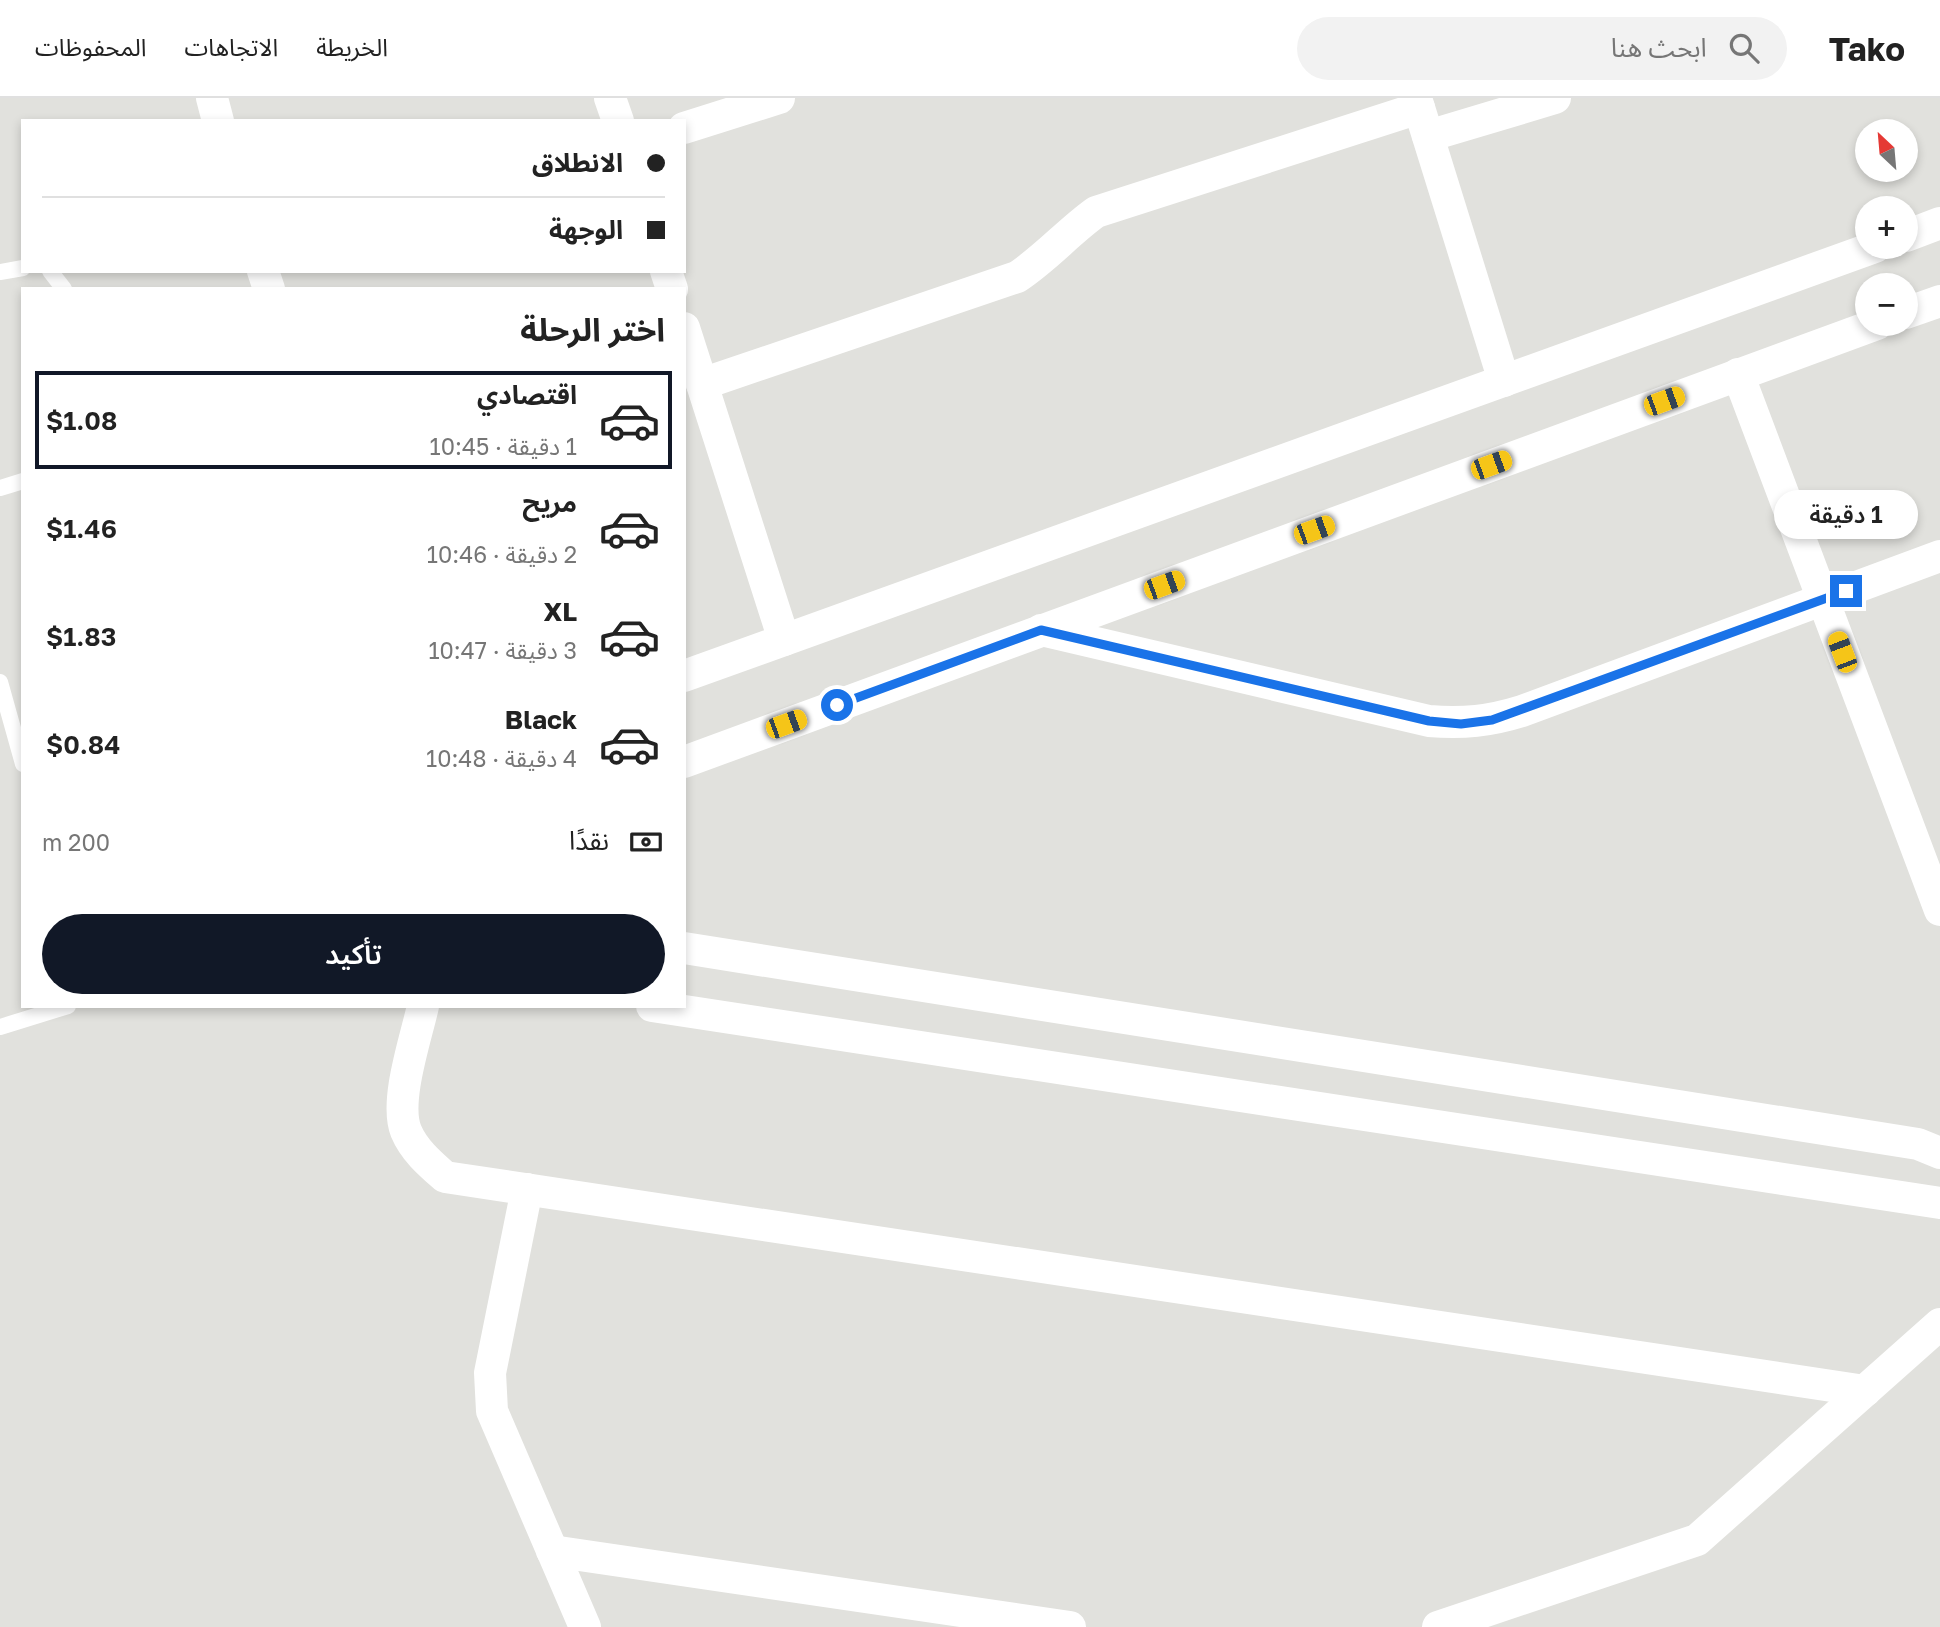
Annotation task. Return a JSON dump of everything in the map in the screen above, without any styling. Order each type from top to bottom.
[{"type":"street","points":[[212,98],[217,119]]},
{"type":"street","points":[[610,98],[617,119]]},
{"type":"street","points":[[686,127],[779,98]]},
{"type":"street","points":[[702,384],[1017,277],[1036,265],[1096,212],[1421,114],[1555,98]]},
{"type":"street","points":[[1421,114],[1504,381]]},
{"type":"street","points":[[1918,231],[1940,223]]},
{"type":"street","points":[[686,675],[1855,254]]},
{"type":"street","points":[[1918,309],[1940,301]]},
{"type":"street","points":[[686,761],[1855,332]]},
{"type":"street","points":[[686,334],[784,640]]},
{"type":"street","points":[[1738,374],[1940,910]]},
{"type":"street","points":[[1041,630],[1429,721],[1461,724],[1492,720],[1522,711],[1940,556]]},
{"type":"street","points":[[686,948],[1917,1144],[1940,1153]]},
{"type":"street","points":[[422,1008],[402,1103],[405,1130],[421,1156],[444,1177],[1865,1391]]},
{"type":"street","points":[[665,1008],[1940,1203]]},
{"type":"street","points":[[527,1189],[489,1373],[492,1411],[585,1627]]},
{"type":"street","points":[[1438,1627],[1501,1617],[1697,1539],[1940,1324]]},
{"type":"street","points":[[552,1552],[1070,1627]]},
{"type":"lane","points":[[0,272],[21,268]]},
{"type":"lane","points":[[52,273],[62,287]]},
{"type":"lane","points":[[0,488],[21,482]]},
{"type":"lane","points":[[0,682],[21,757]]},
{"type":"lane","points":[[0,1027],[62,1008]]},
{"type":"route","points":[[837,705],[1041,630],[1429,721],[1461,724],[1492,720],[1522,711],[1846,591]]}]
